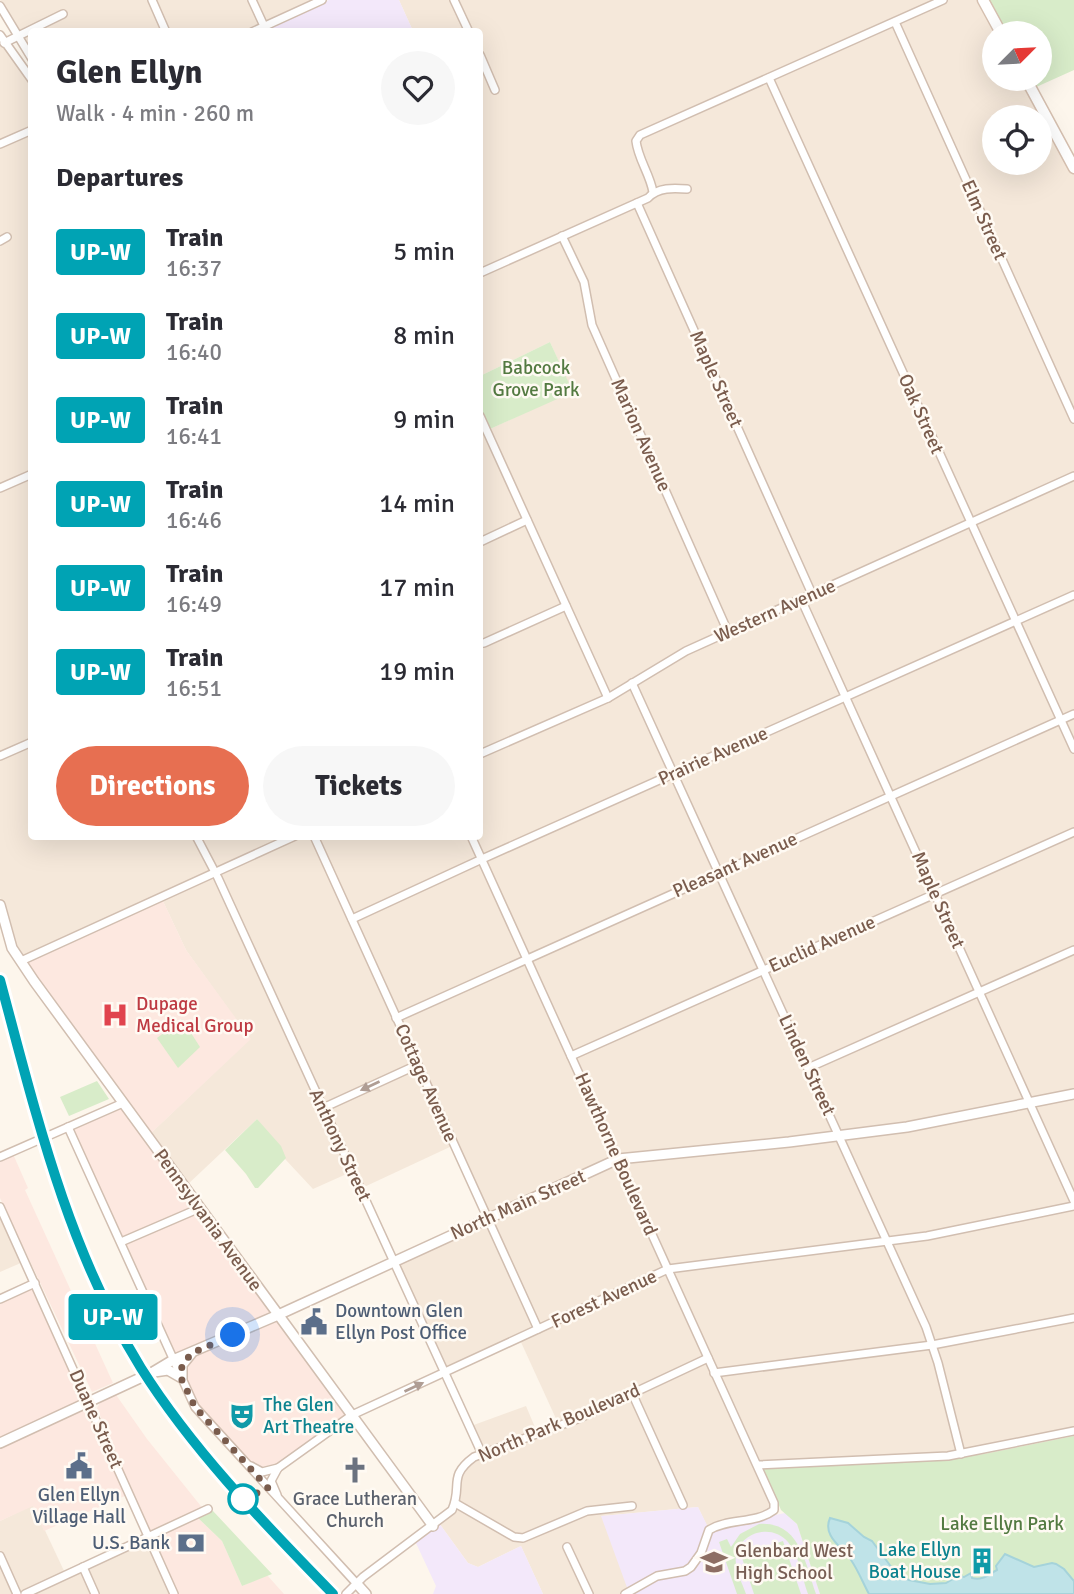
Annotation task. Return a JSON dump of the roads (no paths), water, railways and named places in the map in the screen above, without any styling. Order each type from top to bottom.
[{"type":"main road","points":[[983,0],[994,21]]},
{"type":"main road","points":[[1032,91],[1074,168]]},
{"type":"street","points":[[152,0],[164,28]]},
{"type":"street","points":[[252,0],[264,26]]},
{"type":"street","points":[[260,28],[322,0]]},
{"type":"street","points":[[454,0],[467,28]]},
{"type":"street","points":[[653,192],[636,141],[640,135],[943,0]]},
{"type":"street","points":[[0,6],[28,54]]},
{"type":"street","points":[[34,28],[63,14]]},
{"type":"street","name":"Elm Street","points":[[895,22],[1074,419]]},
{"type":"street","points":[[28,31],[2,39],[28,75]]},
{"type":"street","points":[[483,62],[495,90]]},
{"type":"street","name":"Oak Street","points":[[769,78],[1074,749]]},
{"type":"street","points":[[0,144],[28,132]]},
{"type":"street","points":[[483,272],[637,202],[653,192],[673,188],[688,189]]},
{"type":"street","name":"Maple Street","points":[[637,202],[812,594]]},
{"type":"street","name":"Marion Avenue","points":[[562,236],[584,282],[592,325],[728,632]]},
{"type":"street","points":[[483,423],[608,698]]},
{"type":"street","points":[[0,488],[28,477]]},
{"type":"street","name":"Western Avenue","points":[[483,753],[608,698],[686,651],[1074,477]]},
{"type":"street","points":[[483,541],[527,520]]},
{"type":"street","name":"Prairie Avenue","points":[[352,919],[1074,595]]},
{"type":"street","name":"Maple Street","points":[[801,599],[1074,1204]]},
{"type":"street","points":[[484,643],[566,606]]},
{"type":"street","name":"Linden Street","points":[[632,683],[933,1345],[961,1454]]},
{"type":"street","name":"Pleasant Avenue","points":[[396,1018],[1074,714]]},
{"type":"street","points":[[0,756],[28,744]]},
{"type":"street","name":"Euclid Avenue","points":[[571,1056],[1074,832]]},
{"type":"street","name":"Anthony Street","points":[[198,840],[481,1454]]},
{"type":"street","points":[[21,961],[286,840]]},
{"type":"street","name":"Cottage Avenue","points":[[316,840],[538,1329]]},
{"type":"street","name":"Hawthorne Boulevard","points":[[473,840],[775,1503],[774,1510],[766,1515],[716,1526],[706,1536],[701,1553],[685,1571],[657,1576],[625,1594]]},
{"type":"street","name":"Pennsylvania Avenue","points":[[0,905],[12,948],[21,961],[433,1526]]},
{"type":"street","points":[[808,1068],[1074,950]]},
{"type":"street","points":[[323,1108],[417,1065]]},
{"type":"street","name":"North Main Street","points":[[0,1443],[153,1372],[173,1360],[278,1315],[618,1159],[921,1125],[1074,1094]]},
{"type":"street","points":[[0,1157],[123,1103]]},
{"type":"street","points":[[68,1127],[195,1407],[366,1594]]},
{"type":"street","name":"Forest Avenue","points":[[278,1468],[352,1415],[668,1269],[927,1236],[1074,1204]]},
{"type":"street","name":"Duane Street","points":[[0,1207],[174,1594]]},
{"type":"street","points":[[121,1242],[200,1208]]},
{"type":"street","points":[[0,1299],[34,1283]]},
{"type":"street","points":[[715,1373],[933,1345],[1074,1318]]},
{"type":"street","points":[[181,1378],[182,1365],[192,1353]]},
{"type":"street","name":"North Park Boulevard","points":[[455,1503],[460,1469],[481,1454],[580,1418],[708,1358]]},
{"type":"street","points":[[153,1372],[167,1370],[181,1378]]},
{"type":"street","points":[[632,1393],[683,1504]]},
{"type":"street","points":[[758,1465],[961,1454],[1074,1431]]},
{"type":"street","points":[[243,1458],[262,1472],[278,1468]]},
{"type":"street","points":[[277,1495],[271,1481],[278,1468]]},
{"type":"street","points":[[346,1594],[433,1526],[452,1510],[455,1503],[514,1538],[523,1538],[587,1511],[632,1506]]},
{"type":"street","points":[[25,1594],[208,1509]]},
{"type":"street","points":[[567,1547],[589,1594]]},
{"type":"street","points":[[0,1556],[17,1594]]},
{"type":"street","points":[[83,1567],[95,1594]]},
{"type":"water","points":[[830,1518],[848,1523],[872,1541],[895,1572],[909,1580],[930,1584],[946,1583],[971,1573],[972,1578],[983,1578],[997,1570],[996,1566],[1005,1554],[1034,1567],[1056,1564],[1074,1581],[1074,1594],[869,1594],[851,1560],[831,1536],[828,1524]]},
{"type":"railway","points":[[0,980],[29,1090],[62,1197],[81,1248],[131,1350],[162,1399],[201,1451],[243,1500],[333,1594]]},
{"type":"train","name":"UP-W","points":[[0,980],[42,1138],[65,1212],[103,1299],[160,1397],[211,1464],[333,1594]]},
{"type":"place","name":"Dupage Medical Group","points":[[115,1015]]},
{"type":"place","name":"Downtown Glen Ellyn Post Office","points":[[314,1322]]},
{"type":"place","name":"The Glen Art Theatre","points":[[242,1416]]},
{"type":"place","name":"Glen Ellyn Village Hall","points":[[79,1466]]},
{"type":"place","name":"Grace Lutheran Church","points":[[355,1470]]},
{"type":"place","name":"U.S. Bank","points":[[191,1543]]},
{"type":"place","name":"Lake Ellyn Boat House","points":[[982,1561]]},
{"type":"place","name":"Glenbard West High School","points":[[714,1562]]},
{"type":"park label","name":"Babcock Grove Park","points":[[536,379]]},
{"type":"park label","name":"Lake Ellyn Park","points":[[1002,1524]]}]
